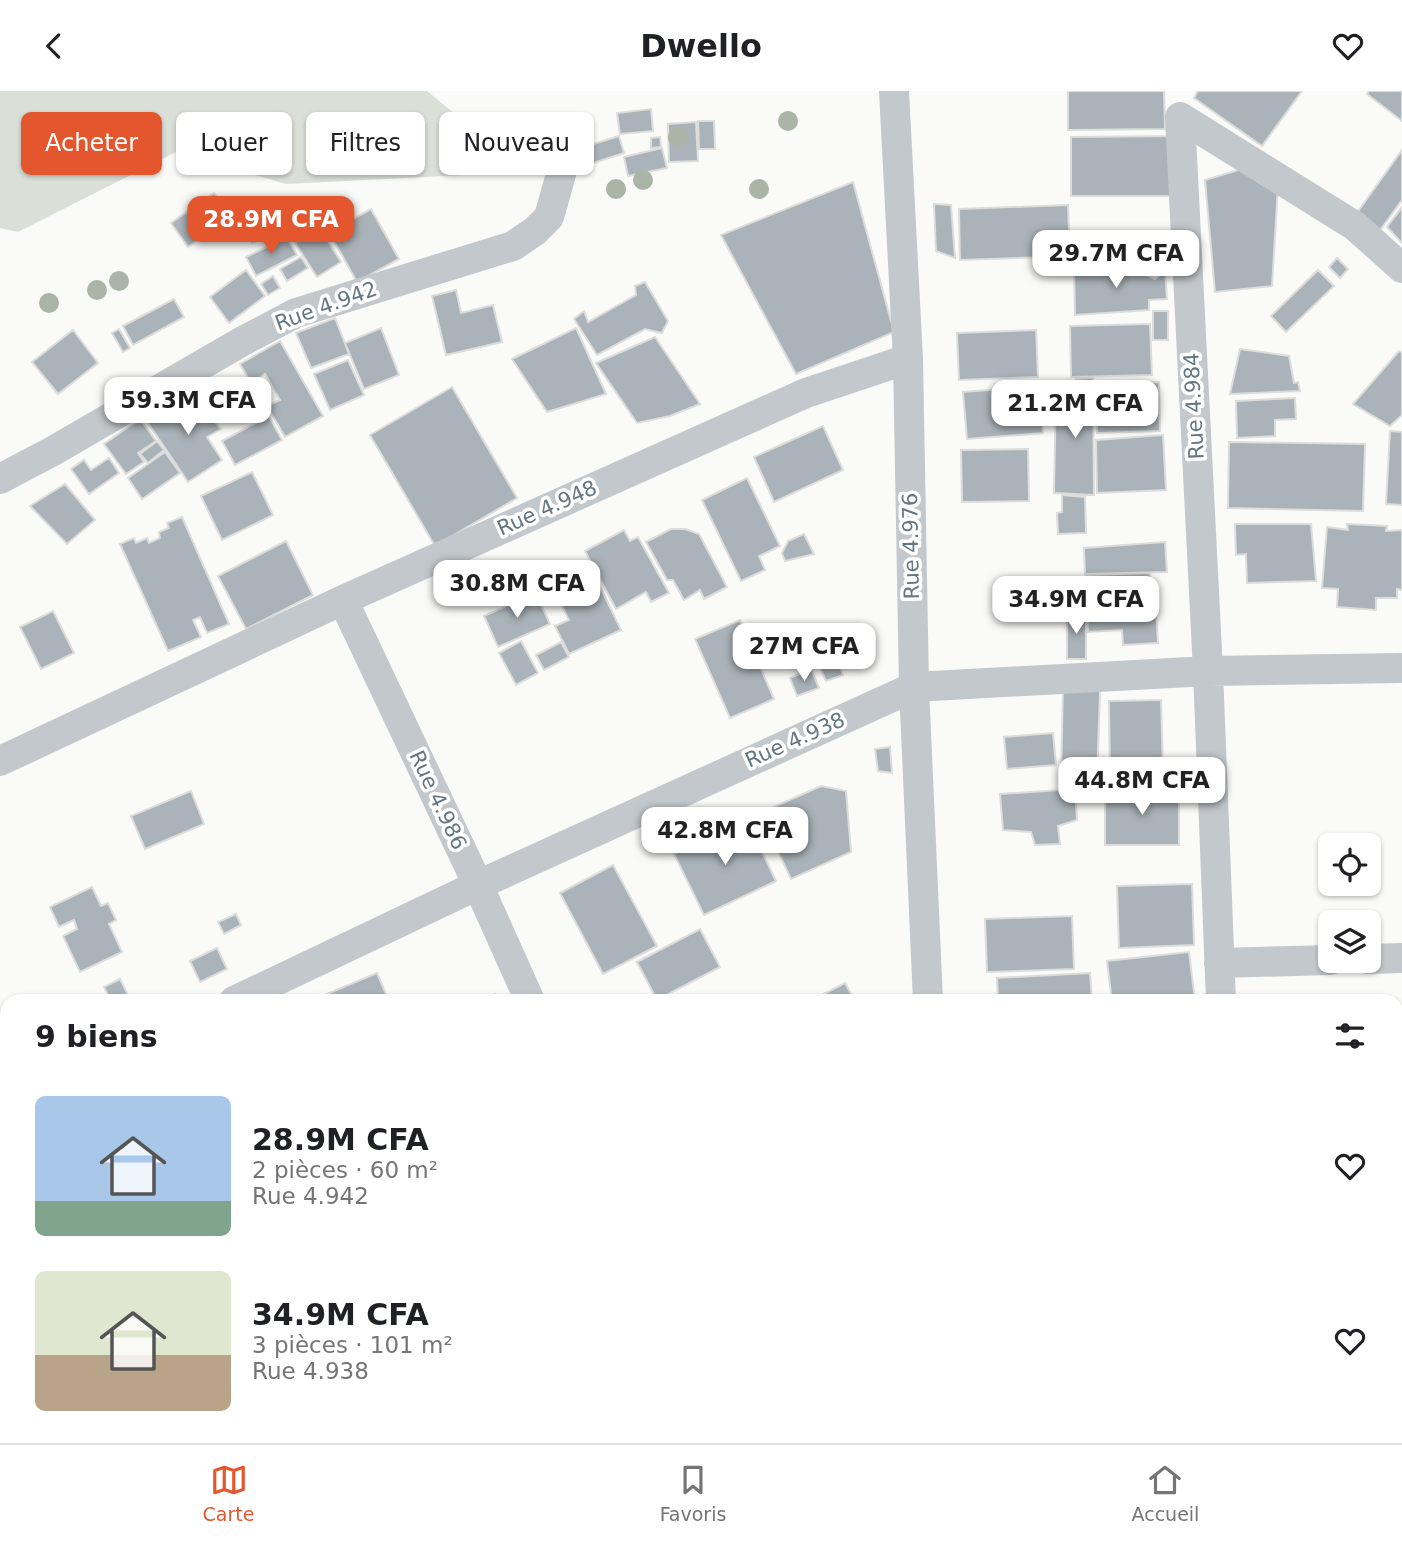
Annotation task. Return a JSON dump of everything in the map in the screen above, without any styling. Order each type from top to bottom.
[{"type":"street","name":"Rue 4.976","points":[[894,91],[908,359],[914,687],[928,994]]},
{"type":"street","name":"Rue 4.984","points":[[1181,104],[1355,226],[1402,268]]},
{"type":"street","name":"Rue 4.984","points":[[1181,104],[1208,671],[1220,994]]},
{"type":"street","name":"Rue 4.942","points":[[0,479],[296,313],[513,246],[535,231],[549,217],[561,175]]},
{"type":"street","name":"Rue 4.948","points":[[0,761],[343,600],[806,393],[908,359]]},
{"type":"street","name":"Rue 4.986","points":[[343,600],[478,884],[527,994]]},
{"type":"street","name":"Rue 4.938","points":[[249,994],[478,884],[914,687],[1208,671],[1402,668]]},
{"type":"street","points":[[1381,959],[1402,958]]},
{"type":"street","points":[[1219,963],[1318,960]]},
{"type":"shaded area","points":[[0,91],[427,91],[452,112],[439,112],[439,175],[464,175],[286,184],[255,175],[292,175],[292,112],[176,112],[176,152],[162,159],[162,112],[21,112],[21,175],[131,175],[18,232],[0,228]]},
{"type":"building","points":[[1068,91],[1164,91],[1165,129],[1068,130]]},
{"type":"building","points":[[1198,91],[1302,91],[1262,146],[1194,98]]},
{"type":"building","points":[[1369,91],[1402,91],[1402,121],[1367,94]]},
{"type":"building","points":[[651,109],[653,131],[620,134],[617,113]]},
{"type":"building","points":[[698,121],[714,121],[715,149],[699,149]]},
{"type":"building","points":[[696,122],[698,161],[669,162],[668,124]]},
{"type":"building","points":[[619,136],[624,153],[594,163],[594,144]]},
{"type":"building","points":[[1175,136],[1176,196],[1071,196],[1071,137]]},
{"type":"building","points":[[660,137],[661,147],[651,148],[651,138]]},
{"type":"building","points":[[662,148],[667,168],[628,176],[624,157]]},
{"type":"building","points":[[1402,150],[1402,200],[1378,233],[1354,217]]},
{"type":"building","points":[[1245,168],[1278,185],[1272,286],[1215,292],[1205,180]]},
{"type":"building","points":[[853,182],[894,332],[796,374],[721,235]]},
{"type":"building","points":[[214,193],[231,216],[188,247],[171,223]]},
{"type":"building","points":[[934,204],[951,205],[955,258],[936,251]]},
{"type":"building","points":[[1068,205],[1070,256],[960,260],[959,209]]},
{"type":"building","points":[[1402,207],[1402,243],[1387,227]]},
{"type":"building","points":[[371,209],[399,259],[357,282],[329,232]]},
{"type":"building","points":[[272,216],[279,230],[252,243],[246,228]]},
{"type":"building","points":[[319,227],[341,262],[317,277],[295,243]]},
{"type":"building","points":[[287,237],[297,255],[256,276],[246,257]]},
{"type":"building","points":[[1147,251],[1161,253],[1159,272],[1145,271]]},
{"type":"building","points":[[301,257],[308,268],[287,281],[280,269]]},
{"type":"building","points":[[1337,258],[1348,269],[1340,278],[1329,267]]},
{"type":"building","points":[[1142,265],[1146,275],[1155,279],[1165,271],[1167,299],[1149,300],[1149,310],[1075,315],[1074,269]]},
{"type":"building","points":[[246,270],[265,296],[229,323],[210,297]]},
{"type":"building","points":[[1318,270],[1334,286],[1286,332],[1271,316]]},
{"type":"building","points":[[273,276],[280,288],[268,295],[261,284]]},
{"type":"building","points":[[645,282],[668,321],[662,333],[645,329],[597,355],[574,319],[584,311],[588,322],[636,295],[635,286]]},
{"type":"building","points":[[456,290],[461,313],[493,305],[502,342],[446,355],[432,296]]},
{"type":"building","points":[[174,299],[184,317],[133,345],[123,326]]},
{"type":"building","points":[[1153,311],[1168,311],[1168,340],[1153,340]]},
{"type":"building","points":[[335,318],[349,354],[311,368],[296,333]]},
{"type":"building","points":[[1150,324],[1152,375],[1071,377],[1070,326]]},
{"type":"building","points":[[381,328],[399,375],[364,389],[345,343]]},
{"type":"building","points":[[576,328],[606,394],[547,412],[512,359]]},
{"type":"building","points":[[119,329],[130,348],[123,352],[112,333]]},
{"type":"building","points":[[73,330],[98,363],[58,394],[32,362]]},
{"type":"building","points":[[1036,330],[1038,377],[959,380],[957,333]]},
{"type":"building","points":[[655,337],[700,404],[670,416],[637,423],[596,363]]},
{"type":"building","points":[[280,341],[323,416],[285,437],[267,406],[280,400],[265,374],[251,383],[240,364]]},
{"type":"building","points":[[1240,349],[1289,356],[1294,383],[1298,382],[1300,391],[1230,394]]},
{"type":"building","points":[[1399,351],[1402,353],[1402,415],[1390,426],[1353,404]]},
{"type":"building","points":[[348,360],[364,395],[330,410],[314,374]]},
{"type":"building","points":[[1093,378],[1094,495],[1054,493],[1056,389],[1076,388],[1076,379]]},
{"type":"building","points":[[1159,382],[1160,431],[1097,433],[1095,384]]},
{"type":"building","points":[[1039,386],[1043,433],[967,439],[963,392]]},
{"type":"building","points":[[452,387],[517,498],[435,546],[370,435]]},
{"type":"building","points":[[194,396],[221,429],[207,437],[222,460],[188,482],[148,423]]},
{"type":"building","points":[[1295,398],[1296,419],[1275,420],[1275,436],[1237,438],[1236,401]]},
{"type":"building","points":[[261,401],[267,412],[248,422],[242,411]]},
{"type":"building","points":[[269,416],[282,440],[235,465],[222,441]]},
{"type":"building","points":[[140,419],[156,441],[138,453],[144,462],[126,474],[104,444]]},
{"type":"building","points":[[823,426],[843,470],[774,502],[754,457]]},
{"type":"building","points":[[1390,431],[1402,432],[1402,505],[1386,504]]},
{"type":"building","points":[[1163,435],[1166,490],[1097,493],[1096,440]]},
{"type":"building","points":[[157,441],[164,450],[148,463],[140,454]]},
{"type":"building","points":[[1229,442],[1365,444],[1363,511],[1228,508]]},
{"type":"building","points":[[1028,449],[1029,501],[962,502],[961,450]]},
{"type":"building","points":[[165,452],[180,473],[142,499],[128,478]]},
{"type":"building","points":[[109,458],[119,473],[89,494],[71,469],[84,460],[91,470]]},
{"type":"building","points":[[252,472],[273,515],[222,540],[201,496]]},
{"type":"building","points":[[747,478],[780,546],[759,556],[765,570],[741,581],[702,500]]},
{"type":"building","points":[[65,484],[95,520],[67,544],[30,506]]},
{"type":"building","points":[[1062,495],[1085,497],[1086,533],[1058,534],[1057,513],[1062,512]]},
{"type":"building","points":[[182,517],[229,624],[207,633],[200,617],[193,620],[201,637],[168,651],[120,544],[134,538],[136,543],[147,538],[149,543],[160,538],[159,532],[169,528],[167,523]]},
{"type":"building","points":[[1235,524],[1311,524],[1316,581],[1247,583],[1246,554],[1236,555]]},
{"type":"building","points":[[1347,524],[1387,526],[1386,531],[1402,530],[1402,590],[1397,589],[1397,598],[1376,598],[1376,610],[1337,607],[1338,589],[1322,588],[1327,527],[1348,530]]},
{"type":"building","points":[[671,529],[685,529],[699,534],[727,587],[704,599],[700,590],[684,600],[673,580],[667,580],[646,542]]},
{"type":"building","points":[[624,530],[630,541],[638,537],[669,593],[651,602],[646,592],[616,609],[585,551]]},
{"type":"building","points":[[804,534],[814,554],[785,561],[782,553],[788,541]]},
{"type":"building","points":[[286,541],[313,595],[246,629],[218,576]]},
{"type":"building","points":[[1165,542],[1167,572],[1085,574],[1084,548]]},
{"type":"building","points":[[593,572],[621,630],[569,654],[555,626],[569,620],[554,590]]},
{"type":"building","points":[[1150,573],[1151,592],[1087,594],[1086,575]]},
{"type":"building","points":[[536,593],[550,624],[498,647],[484,616]]},
{"type":"building","points":[[1155,593],[1158,643],[1123,645],[1122,630],[1088,632],[1086,597]]},
{"type":"building","points":[[53,611],[74,653],[41,669],[20,627]]},
{"type":"building","points":[[1067,613],[1086,613],[1086,659],[1067,659]]},
{"type":"building","points":[[740,620],[774,699],[730,718],[695,639]]},
{"type":"building","points":[[521,641],[538,673],[516,685],[499,653]]},
{"type":"building","points":[[861,641],[867,657],[848,665],[841,649]]},
{"type":"building","points":[[561,642],[569,657],[544,670],[536,655]]},
{"type":"building","points":[[838,661],[843,675],[826,681],[820,668]]},
{"type":"building","points":[[811,669],[819,688],[797,696],[790,678]]},
{"type":"building","points":[[1063,689],[1100,690],[1097,780],[1061,779]]},
{"type":"building","points":[[1161,700],[1163,773],[1110,774],[1109,701]]},
{"type":"building","points":[[1053,733],[1056,765],[1007,769],[1004,737]]},
{"type":"building","points":[[890,747],[892,773],[878,771],[875,749]]},
{"type":"building","points":[[821,786],[846,791],[851,852],[791,879],[760,813]]},
{"type":"building","points":[[1105,788],[1179,788],[1179,845],[1105,845]]},
{"type":"building","points":[[1075,789],[1077,820],[1058,826],[1060,844],[1035,845],[1031,832],[1003,830],[1000,794]]},
{"type":"building","points":[[191,791],[204,824],[145,849],[131,816]]},
{"type":"building","points":[[746,819],[776,881],[704,915],[674,854]]},
{"type":"building","points":[[613,865],[657,946],[603,974],[560,893]]},
{"type":"building","points":[[1192,884],[1194,945],[1119,948],[1117,886]]},
{"type":"building","points":[[92,887],[101,906],[108,903],[116,920],[109,924],[122,952],[80,972],[63,936],[77,929],[74,920],[59,927],[50,907]]},
{"type":"building","points":[[236,914],[241,925],[224,934],[218,922]]},
{"type":"building","points":[[1072,916],[1074,969],[987,972],[985,919]]},
{"type":"building","points":[[700,929],[720,967],[668,994],[654,994],[637,962]]},
{"type":"building","points":[[217,948],[227,969],[200,982],[190,961]]},
{"type":"building","points":[[1189,952],[1194,994],[1111,994],[1107,961]]},
{"type":"building","points":[[377,973],[386,994],[327,994]]},
{"type":"building","points":[[1090,973],[1092,994],[998,994],[997,978]]},
{"type":"building","points":[[120,979],[128,994],[108,994],[104,987]]},
{"type":"building","points":[[845,983],[851,994],[824,994]]}]
